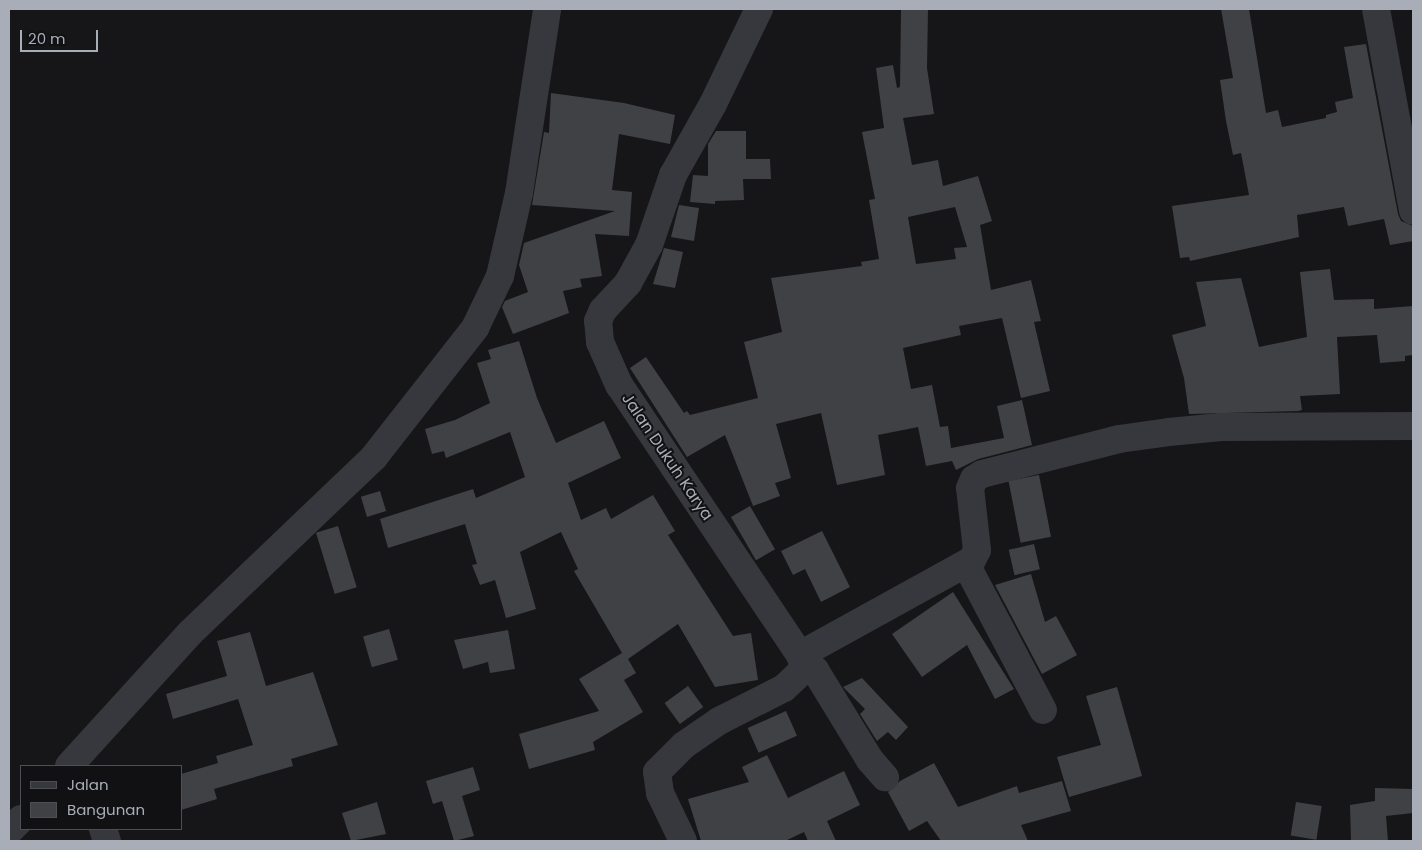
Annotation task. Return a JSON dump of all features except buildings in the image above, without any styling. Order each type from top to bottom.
[{"type":"street","points":[[75,763],[190,633],[374,457],[475,328],[500,276],[520,193],[546,9]]},
{"type":"street","name":"Jalan Dukuh Karya","points":[[759,9],[713,104],[673,175],[649,245],[628,284],[603,310],[598,331],[618,385],[802,659],[815,670],[870,760],[885,778]]},
{"type":"street","points":[[1376,9],[1413,212]]},
{"type":"street","points":[[683,841],[660,793],[657,772],[684,745],[719,721],[784,688],[801,672],[802,659],[976,557],[977,550],[970,488],[974,478],[982,474],[1119,439],[1169,432],[1230,426],[1413,426]]},
{"type":"street","points":[[966,564],[1043,710]]},
{"type":"street","points":[[9,831],[20,820]]}]
